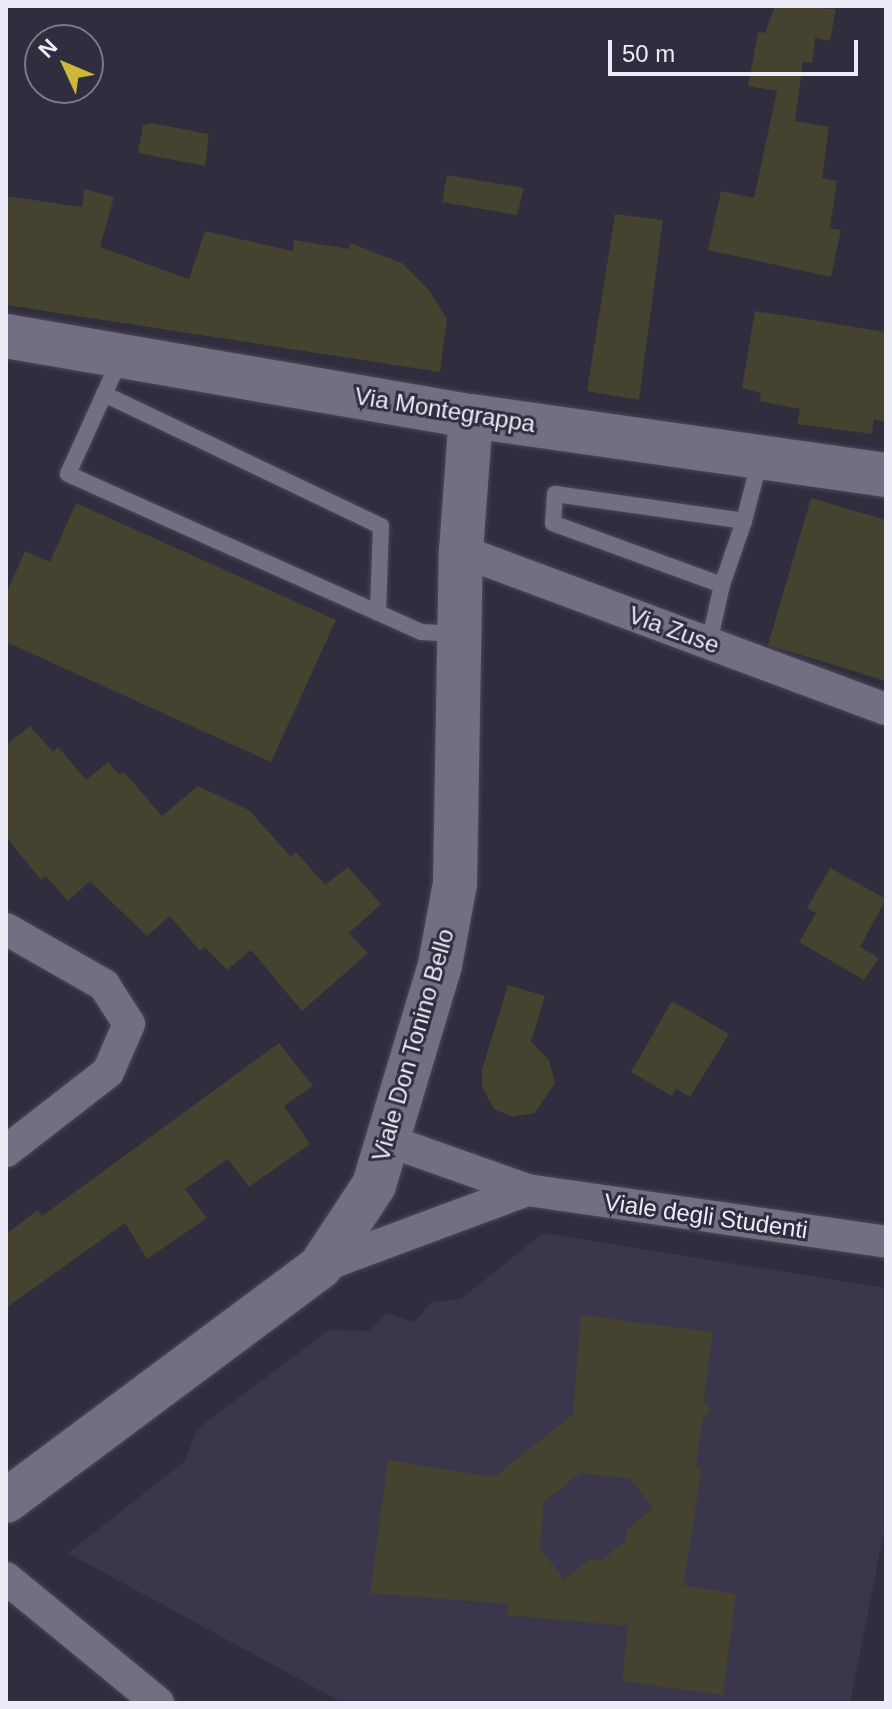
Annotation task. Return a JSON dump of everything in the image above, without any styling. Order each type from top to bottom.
[{"type":"main road","name":"Via Montegrappa","points":[[6,336],[113,375],[471,416],[886,475]]},
{"type":"main road","name":"Viale Don Tonino Bello","points":[[6,1501],[320,1267],[374,1185],[440,965],[455,883],[461,551],[471,416]]},
{"type":"street","name":"Via Zuse","points":[[461,551],[886,709]]},
{"type":"street","points":[[6,929],[104,985],[129,1024],[108,1072],[6,1151]]},
{"type":"street","name":"Viale degli Studenti","points":[[386,1140],[527,1190],[886,1242]]},
{"type":"street","points":[[320,1267],[527,1190]]},
{"type":"street","points":[[6,1578],[158,1703]]},
{"type":"lane","points":[[378,612],[381,526],[113,375],[68,474],[421,632],[459,634]]},
{"type":"lane","points":[[709,643],[722,585],[761,457]]},
{"type":"lane","points":[[722,585],[553,523],[555,494],[744,521]]},
{"type":"shaded area","points":[[543,1233],[886,1288],[886,1521],[850,1703],[343,1703],[68,1553],[185,1461],[197,1429],[329,1330],[369,1331],[386,1313],[414,1322],[431,1302],[461,1299]]},
{"type":"building","points":[[775,6],[836,9],[830,41],[815,38],[812,63],[803,62],[795,121],[829,127],[822,178],[837,181],[830,228],[841,230],[831,277],[708,250],[721,191],[754,198],[777,91],[748,86],[758,32],[765,33]]},
{"type":"building","points":[[150,123],[209,134],[205,166],[138,153],[143,125]]},
{"type":"building","points":[[447,175],[524,188],[517,215],[442,202]]},
{"type":"building","points":[[84,189],[114,197],[100,247],[189,279],[205,231],[293,251],[294,240],[350,249],[350,243],[402,263],[429,290],[447,319],[440,372],[6,305],[6,196],[82,207]]},
{"type":"building","points":[[615,214],[663,220],[639,400],[587,391]]},
{"type":"building","points":[[755,311],[886,332],[886,422],[874,419],[872,434],[797,424],[800,409],[759,401],[761,393],[742,388]]},
{"type":"building","points":[[811,498],[886,520],[886,681],[768,645]]},
{"type":"building","points":[[76,503],[336,620],[271,762],[6,642],[6,594],[25,551],[50,562]]},
{"type":"building","points":[[30,726],[53,752],[58,747],[86,780],[108,762],[120,775],[124,772],[162,816],[198,786],[249,810],[291,857],[296,852],[325,885],[348,867],[381,904],[349,933],[368,953],[302,1011],[251,950],[227,970],[205,947],[200,951],[170,916],[147,936],[90,881],[68,901],[46,876],[41,880],[6,837],[6,745]]},
{"type":"building","points":[[830,868],[886,899],[860,947],[879,958],[864,980],[799,942],[816,913],[807,908]]},
{"type":"building","points":[[508,985],[545,996],[531,1042],[549,1060],[555,1083],[535,1113],[512,1117],[494,1109],[482,1087],[482,1070]]},
{"type":"building","points":[[672,1001],[729,1034],[690,1097],[676,1088],[672,1096],[631,1072]]},
{"type":"building","points":[[279,1043],[313,1086],[284,1106],[310,1144],[249,1187],[228,1159],[185,1189],[207,1218],[147,1259],[125,1223],[6,1308],[6,1234],[38,1210],[42,1216]]},
{"type":"building","points":[[581,1315],[713,1332],[704,1400],[711,1411],[702,1419],[696,1467],[702,1468],[683,1585],[736,1594],[723,1695],[622,1681],[628,1626],[507,1615],[508,1604],[370,1593],[388,1460],[494,1477],[573,1414]],"holes":[[[581,1473],[630,1479],[653,1508],[627,1530],[626,1541],[600,1561],[591,1558],[564,1580],[540,1547],[544,1502]]]}]
